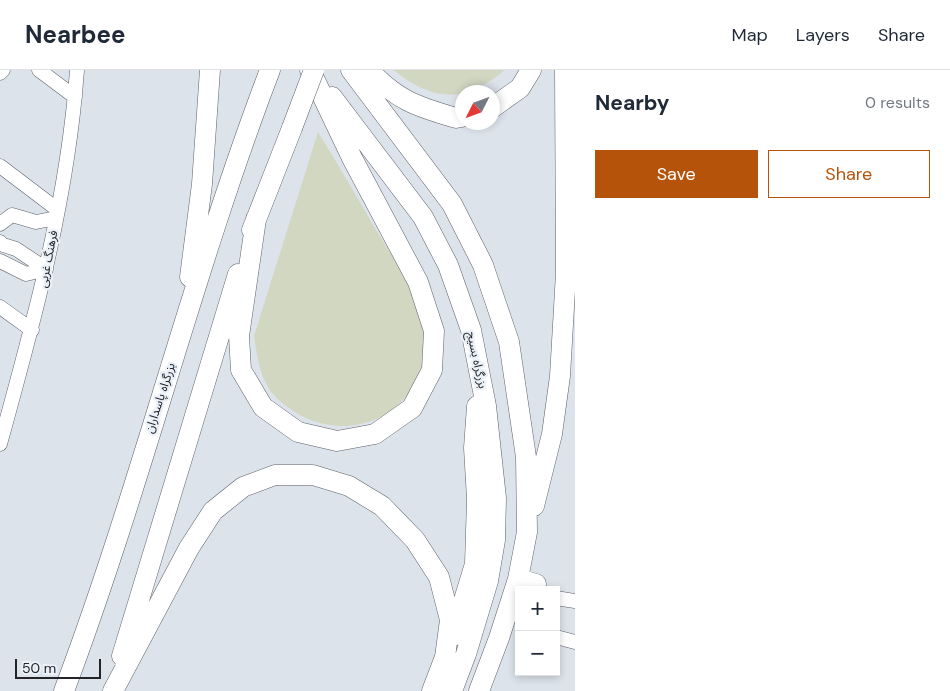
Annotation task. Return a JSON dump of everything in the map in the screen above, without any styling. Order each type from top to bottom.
[{"type":"highway","points":[[185,321],[202,184],[210,70]]},
{"type":"highway","name":"بزرگراه پاسداران","points":[[64,691],[86,633],[185,321],[256,105],[270,70]]},
{"type":"highway","points":[[112,691],[256,219],[292,128],[312,70]]},
{"type":"highway","points":[[256,219],[239,336],[241,370],[262,407],[298,432],[337,441],[375,434],[412,408],[432,370],[434,331],[418,282],[352,158],[312,70]]},
{"type":"highway","name":"بزرگراه بسیج","points":[[312,70],[423,217],[448,265],[471,330],[486,406],[496,498],[495,540],[488,581],[466,654],[452,691]]},
{"type":"highway","points":[[351,70],[452,204],[483,265],[509,342],[526,457],[527,582],[508,641],[479,691]]},
{"type":"highway","points":[[369,70],[384,87],[403,101],[448,116],[455,116]]},
{"type":"highway","points":[[500,102],[520,88],[531,70]]},
{"type":"highway","points":[[527,532],[552,434],[560,376],[566,273],[565,70]]},
{"type":"highway","points":[[432,691],[459,620],[475,564],[477,499],[474,448],[480,374]]},
{"type":"highway","points":[[112,691],[189,548],[213,511],[243,487],[275,475],[313,475],[349,486],[382,506],[415,540],[439,577],[450,620],[445,656]]},
{"type":"street","points":[[39,70],[75,96]]},
{"type":"street","name":"فرهنگ غربی","points":[[0,444],[32,330],[46,269],[57,214],[75,96],[77,70]]},
{"type":"street","points":[[1,169],[57,214]]},
{"type":"street","points":[[0,224],[12,215],[36,222],[57,214]]},
{"type":"street","points":[[0,242],[0,244],[16,249],[46,269]]},
{"type":"street","points":[[0,261],[26,274],[46,269]]},
{"type":"street","points":[[0,307],[32,330]]},
{"type":"street","points":[[560,599],[575,601]]},
{"type":"street","points":[[560,639],[575,642]]},
{"type":"green space","points":[[394,70],[504,70],[483,85],[455,85],[455,95],[450,95],[427,90]]},
{"type":"green space","points":[[318,132],[406,280],[418,308],[424,336],[421,373],[409,393],[393,409],[375,419],[355,425],[334,425],[313,421],[293,411],[275,396],[263,375],[254,336]]}]
